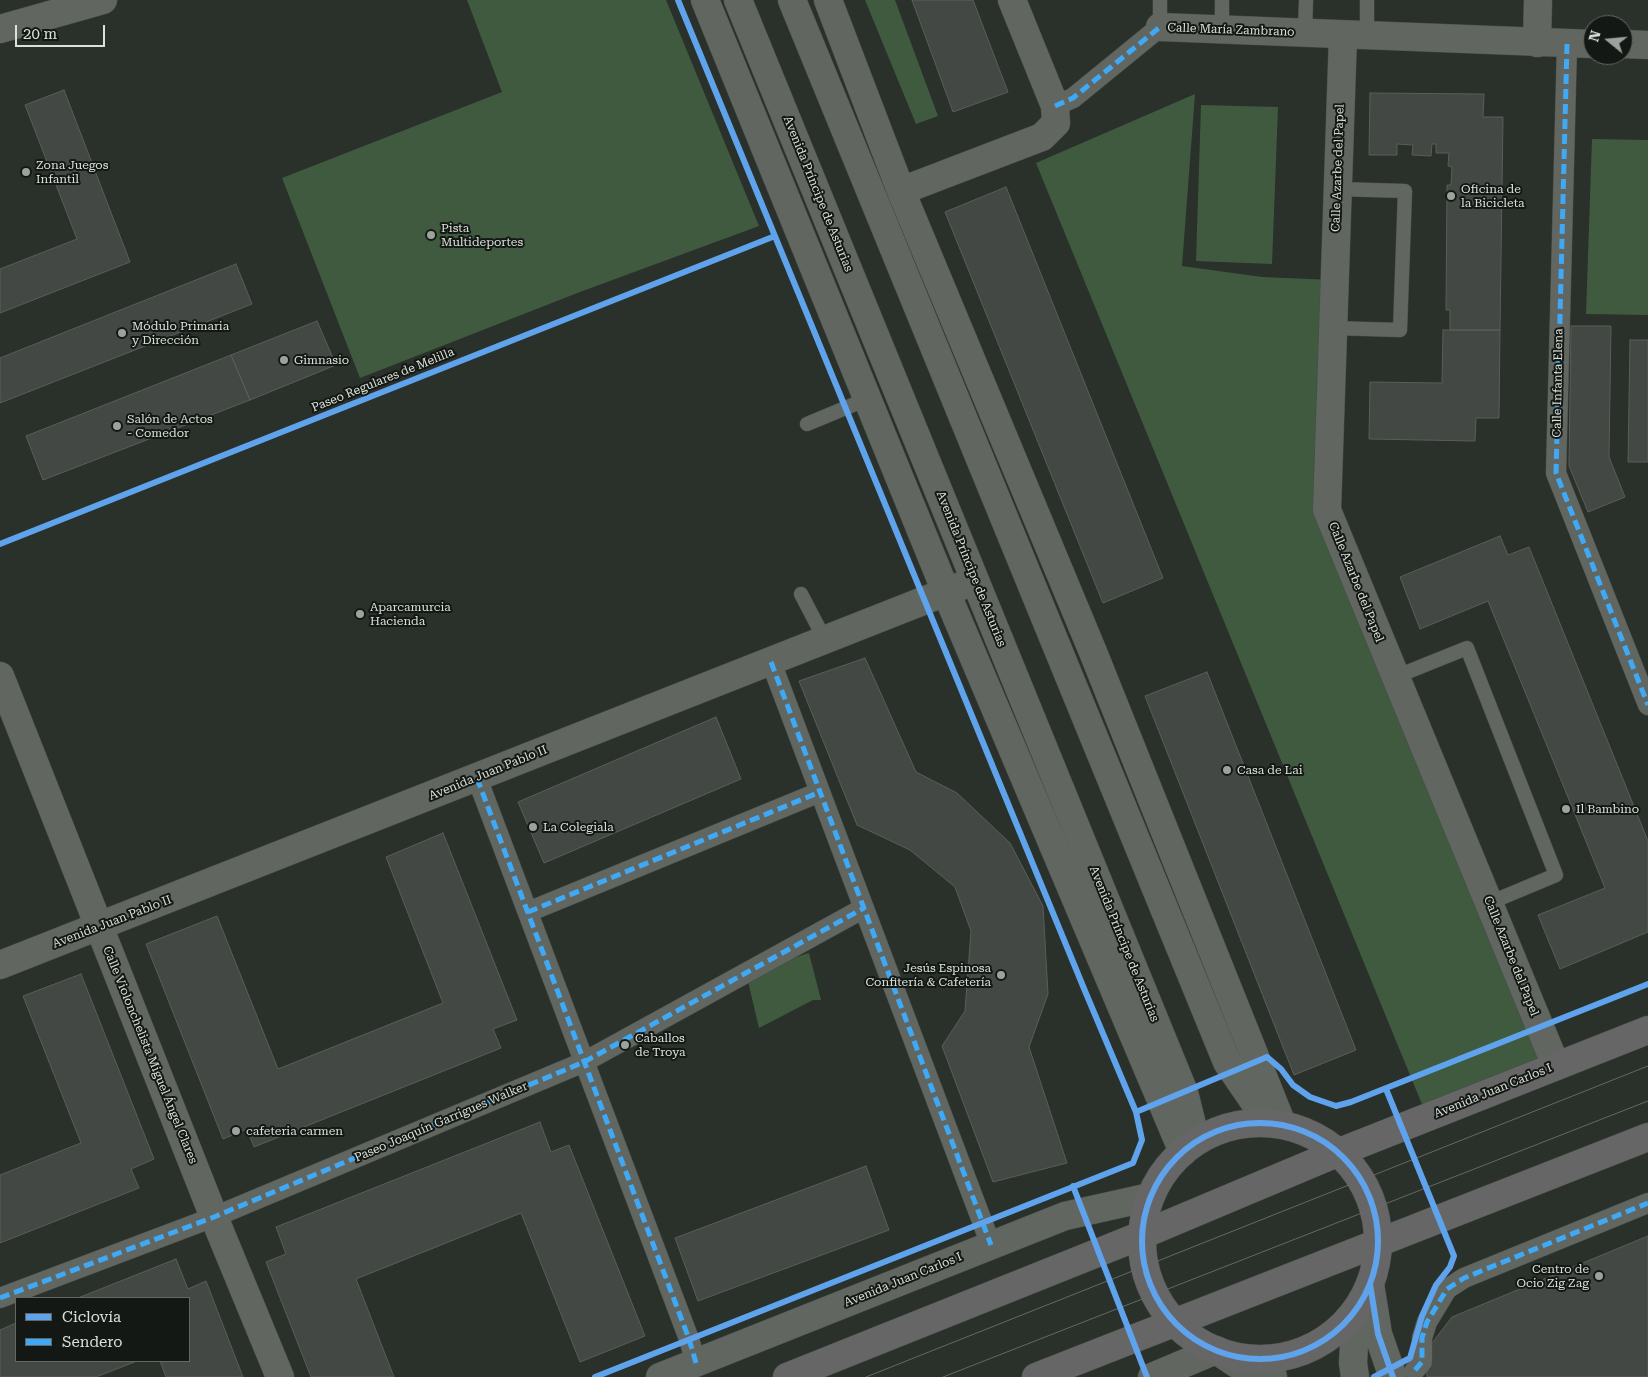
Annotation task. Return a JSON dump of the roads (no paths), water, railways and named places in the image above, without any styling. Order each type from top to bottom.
[{"type":"main road","name":"Avenida Juan Carlos I","points":[[787,1377],[1142,1235],[1338,1153],[1648,1030]]},
{"type":"main road","points":[[1275,1123],[1303,1130],[1338,1153],[1361,1182],[1372,1208],[1379,1241],[1377,1262],[1370,1284],[1352,1315],[1341,1328],[1319,1345],[1280,1358],[1237,1357],[1216,1350],[1195,1339],[1175,1323],[1154,1295],[1144,1268],[1142,1235],[1150,1198],[1170,1163],[1189,1147],[1217,1129],[1275,1123]]},
{"type":"main road","points":[[1036,1377],[1648,1137]]},
{"type":"street","points":[[0,29],[68,5],[103,0]]},
{"type":"street","points":[[705,0],[946,592],[1189,1147]]},
{"type":"street","name":"Avenida Príncipe de Asturias","points":[[738,0],[1184,1092],[1189,1147]]},
{"type":"street","points":[[792,0],[1227,1062],[1275,1123]]},
{"type":"street","points":[[828,0],[901,191],[1093,652],[1275,1123]]},
{"type":"street","points":[[901,191],[1042,137],[1056,123],[1055,106],[1012,0]]},
{"type":"street","points":[[1537,43],[1538,0]]},
{"type":"street","name":"Calle María Zambrano","points":[[1055,106],[1073,98],[1160,27],[1580,44]]},
{"type":"street","name":"Calle Azarbe del Papel","points":[[1355,35],[1336,189],[1327,510],[1556,1066]]},
{"type":"street","name":"Calle Infanta Elena","points":[[1580,44],[1556,473],[1648,705]]},
{"type":"street","points":[[1633,44],[1648,45]]},
{"type":"street","name":"Avenida Juan Pablo II","points":[[0,965],[99,928],[976,579]]},
{"type":"street","points":[[771,662],[991,1245]]},
{"type":"street","name":"Calle Violonchelista Miguel Ángel Clares","points":[[0,676],[214,1217],[280,1377]]},
{"type":"street","points":[[477,778],[689,1339],[696,1363]]},
{"type":"street","points":[[528,912],[820,792]]},
{"type":"street","name":"Paseo Joaquín Garrigues Walker","points":[[0,1298],[214,1217],[584,1062],[864,908]]},
{"type":"street","name":"Avenida Juan Carlos I","points":[[660,1377],[1065,1216],[1150,1198]]},
{"type":"street","points":[[1370,1284],[1378,1334],[1404,1374],[1422,1362],[1422,1338],[1427,1322],[1447,1289],[1464,1278],[1648,1203]]},
{"type":"street","points":[[1355,1377],[1353,1363],[1354,1346],[1370,1284]]},
{"type":"street","points":[[1152,1377],[1216,1350],[1273,1377]]},
{"type":"street","points":[[1216,1350],[1258,1377]]},
{"type":"lane","points":[[1160,0],[1160,27]]},
{"type":"lane","points":[[1222,0],[1222,29]]},
{"type":"lane","points":[[1305,33],[1306,0]]},
{"type":"lane","points":[[1355,35],[1367,0]]},
{"type":"lane","points":[[1332,328],[1400,330],[1405,191],[1336,189]]},
{"type":"lane","points":[[806,424],[867,399]]},
{"type":"lane","points":[[801,594],[825,640]]},
{"type":"lane","points":[[1395,676],[1467,648],[1556,875],[1489,902]]},
{"type":"tram line","points":[[866,1377],[1648,1066]]},
{"type":"tram line","points":[[943,1377],[1648,1101]]},
{"type":"place","name":"Zona Juegos Infantil","points":[[26,172]]},
{"type":"place","name":"Oficina de la Bicicleta","points":[[1451,196]]},
{"type":"place","name":"Pista Multideportes","points":[[431,235]]},
{"type":"place","name":"Módulo Primaria y Dirección","points":[[122,333]]},
{"type":"place","name":"Gimnasio","points":[[284,360]]},
{"type":"place","name":"Salón de Actos - Comedor","points":[[117,426]]},
{"type":"place","name":"Aparcamurcia Hacienda","points":[[360,614]]},
{"type":"place","name":"Casa de Lai","points":[[1227,770]]},
{"type":"place","name":"Il Bambino","points":[[1566,809]]},
{"type":"place","name":"La Colegiala","points":[[533,827]]},
{"type":"place","name":"Jesús Espinosa Confitería & Cafetería","points":[[1001,975]]},
{"type":"place","name":"Caballos de Troya","points":[[625,1045]]},
{"type":"place","name":"cafeteria carmen","points":[[236,1131]]},
{"type":"place","name":"Centro de Ocio Zig Zag","points":[[1599,1276]]}]
